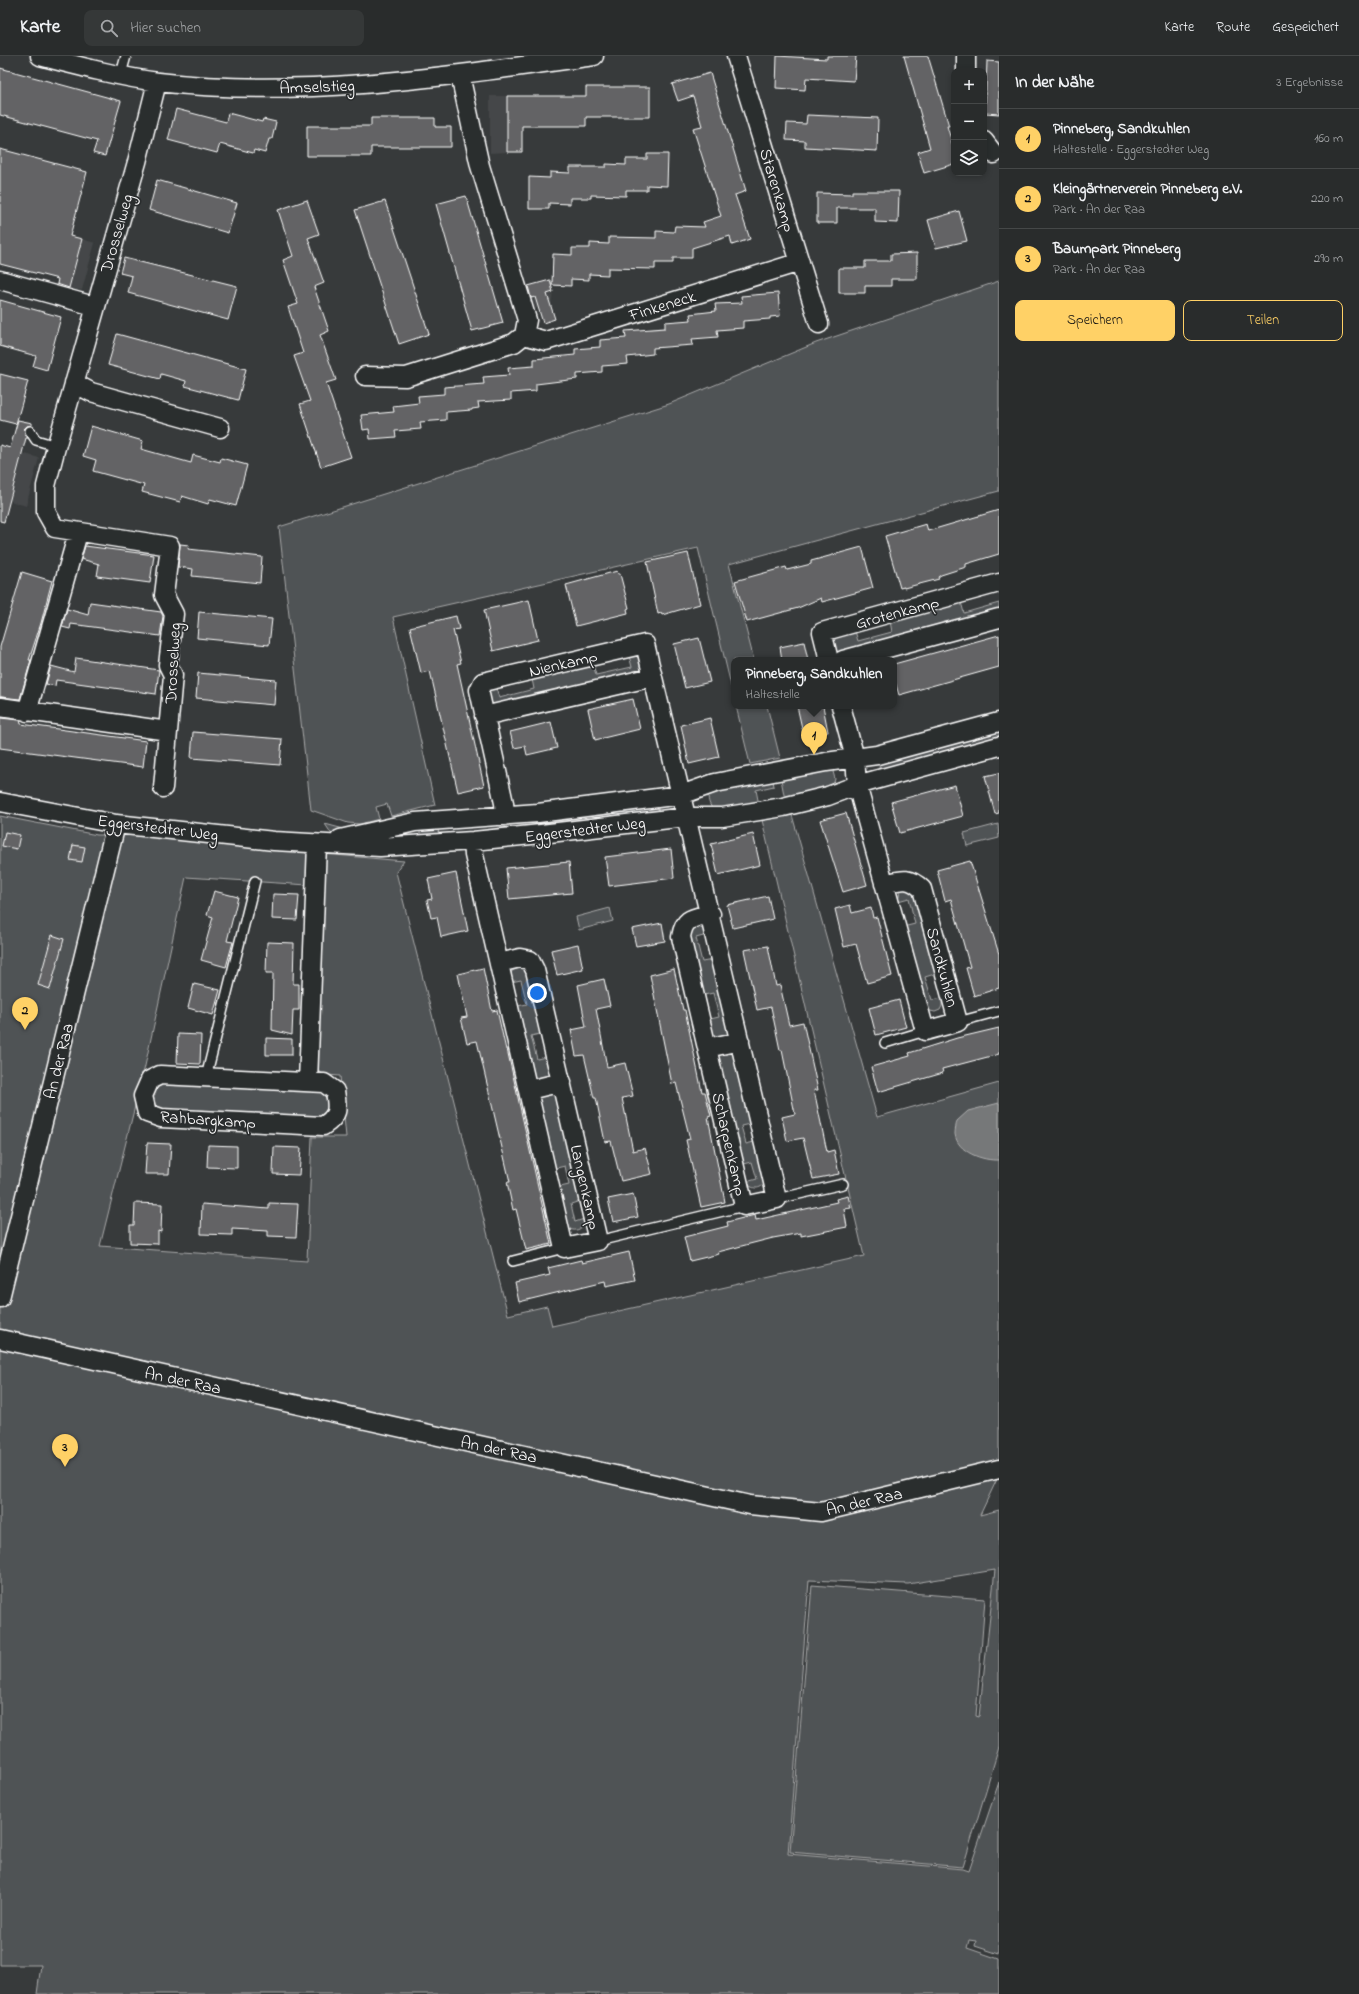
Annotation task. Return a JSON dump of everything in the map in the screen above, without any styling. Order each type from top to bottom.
[{"type":"street","name":"Amselstieg","points":[[40,56],[158,82],[293,88],[375,83],[460,75],[594,56]]},
{"type":"street","name":"Starenkamp","points":[[736,56],[819,324]]},
{"type":"street","points":[[966,56],[966,68]]},
{"type":"street","points":[[365,376],[406,377],[514,342],[524,335],[527,320],[480,166],[460,75]]},
{"type":"street","name":"Drosselweg","points":[[158,82],[56,446],[46,486],[46,512],[55,528],[78,533],[170,546],[164,595],[174,614],[168,665],[173,675],[163,788]]},
{"type":"street","name":"Finkeneck","points":[[524,335],[546,341],[800,262]]},
{"type":"street","points":[[0,280],[94,306]]},
{"type":"street","points":[[74,384],[91,392],[220,428]]},
{"type":"street","points":[[27,712],[78,533]]},
{"type":"street","name":"Grotenkamp","points":[[828,657],[822,632],[999,583]]},
{"type":"street","name":"Grotenkamp","points":[[854,657],[999,618]]},
{"type":"street","name":"Nienkamp","points":[[505,816],[504,803],[479,690],[483,682],[645,644],[681,795]]},
{"type":"street","name":"Nienkamp","points":[[484,716],[653,677]]},
{"type":"street","points":[[0,707],[168,731]]},
{"type":"street","points":[[842,709],[855,758],[857,785]]},
{"type":"street","name":"Eggerstedter Weg","points":[[317,844],[415,822],[505,816],[681,795],[715,783],[826,762],[877,755],[999,722]]},
{"type":"street","name":"Eggerstedter Weg","points":[[0,802],[116,824],[317,844],[380,847],[479,840],[686,816],[722,817],[783,807],[828,796],[857,785],[999,746]]},
{"type":"street","name":"Sandkuhlen","points":[[857,785],[884,884],[925,1031],[958,1022],[922,889],[914,882],[903,880],[884,884]]},
{"type":"street","points":[[681,795],[686,816]]},
{"type":"street","name":"Scharpenkamp","points":[[686,816],[711,914],[777,1199],[744,1206],[682,937],[683,926],[689,919],[711,914]]},
{"type":"street","points":[[479,840],[482,818]]},
{"type":"street","name":"An der Raa","points":[[0,1298],[116,824]]},
{"type":"street","name":"Langenkamp","points":[[479,840],[474,855],[500,963],[564,1248],[598,1241],[536,970],[530,960],[520,958],[500,963]]},
{"type":"street","points":[[308,1082],[317,844]]},
{"type":"street","points":[[708,1048],[740,1041]]},
{"type":"street","name":"Rahbargkamp","points":[[160,1075],[308,1082],[324,1083],[335,1092],[338,1108],[333,1119],[323,1126],[161,1118],[147,1114],[143,1096],[150,1080],[160,1075]]},
{"type":"street","points":[[529,1090],[562,1082]]},
{"type":"street","name":"An der Raa","points":[[0,1339],[750,1504],[821,1512],[999,1469]]},
{"type":"lane","points":[[121,74],[126,56]]},
{"type":"lane","points":[[30,431],[36,440],[56,446]]},
{"type":"lane","points":[[206,1077],[255,880]]},
{"type":"lane","points":[[958,1022],[999,1011]]},
{"type":"lane","points":[[885,1043],[925,1031]]},
{"type":"lane","name":"Scharpenkamp","points":[[777,1199],[843,1184]]},
{"type":"lane","points":[[598,1241],[744,1206]]},
{"type":"lane","points":[[512,1262],[564,1248]]},
{"type":"shaded area","points":[[490,96],[507,96],[507,152],[490,153]]},
{"type":"shaded area","points":[[82,239],[95,243],[82,290],[76,290],[69,288]]},
{"type":"shaded area","points":[[999,281],[999,491],[729,564],[753,657],[731,657],[731,686],[698,548],[393,617],[435,805],[391,816],[387,804],[376,807],[379,819],[360,824],[348,823],[311,810],[279,527],[669,404],[816,343]]},
{"type":"shaded area","points":[[553,292],[551,307],[540,311],[538,308],[535,309],[531,298]]},
{"type":"shaded area","points":[[22,453],[39,458],[26,506],[10,501]]},
{"type":"shaded area","points":[[961,602],[964,613],[999,603],[999,612],[843,655],[837,652],[834,648],[833,643],[837,636],[855,631],[858,641],[892,632],[890,621]]},
{"type":"shaded area","points":[[629,656],[636,656],[640,659],[642,667],[640,672],[493,707],[489,701],[490,690],[496,687],[499,698],[534,689],[532,679],[593,664],[596,675],[632,667]]},
{"type":"shaded area","points":[[737,709],[768,709],[780,758],[750,764]]},
{"type":"shaded area","points":[[999,726],[999,741],[882,771],[879,769],[880,760]]},
{"type":"shaded area","points":[[832,768],[835,779],[832,789],[785,800],[780,774]]},
{"type":"shaded area","points":[[772,776],[774,786],[756,790],[759,805],[714,811],[710,804],[708,799],[709,791]]},
{"type":"shaded area","points":[[656,804],[659,811],[537,829],[535,825],[536,820]]},
{"type":"shaded area","points":[[792,815],[877,1117],[999,1083],[999,1475],[980,1515],[999,1510],[999,1747],[963,1867],[790,1852],[812,1585],[985,1599],[976,1716],[979,1717],[995,1570],[908,1584],[809,1580],[788,1854],[963,1869],[969,1871],[999,1782],[999,1954],[975,1946],[976,1941],[969,1940],[967,1948],[999,1959],[999,1994],[37,1994],[41,1965],[0,1965],[0,816],[97,835],[137,835],[302,850],[309,856],[308,885],[186,877],[145,1066],[100,1246],[307,1261],[312,1137],[346,1137],[340,1076],[327,1075],[319,1072],[316,1063],[323,854],[404,861],[396,872],[508,1315],[547,1306],[552,1326],[864,1256],[762,820]]},
{"type":"shaded area","points":[[325,824],[355,832],[333,836]]},
{"type":"shaded area","points":[[998,824],[999,838],[967,846],[964,833]]},
{"type":"shaded area","points":[[420,827],[438,828],[439,837],[420,841]]},
{"type":"shaded area","points":[[904,888],[914,890],[938,973],[925,977],[932,1000],[942,998],[942,1006],[940,1010],[935,1012],[926,1010],[903,927],[915,924],[909,898],[898,901],[900,891]]},
{"type":"shaded area","points":[[610,908],[613,921],[579,930],[576,917]]},
{"type":"shaded area","points":[[698,927],[703,929],[707,935],[696,938],[702,962],[713,960],[730,1035],[713,1039],[706,1020],[719,1017],[713,993],[700,996],[688,932],[692,928]]},
{"type":"shaded area","points":[[521,967],[527,969],[544,1033],[531,1036],[537,1059],[550,1056],[552,1076],[534,1080],[513,1007],[527,1004],[521,980],[511,982],[510,976],[512,971]]},
{"type":"shaded area","points":[[735,1051],[754,1123],[741,1126],[746,1144],[758,1141],[766,1182],[759,1188],[753,1188],[746,1182],[757,1179],[752,1162],[740,1165],[717,1054]]},
{"type":"shaded area","points":[[159,1083],[315,1089],[326,1098],[327,1106],[324,1114],[320,1118],[164,1113],[151,1104],[154,1088]]},
{"type":"shaded area","points":[[556,1093],[580,1201],[571,1204],[575,1222],[584,1219],[583,1225],[577,1230],[569,1229],[556,1188],[569,1185],[565,1166],[552,1169],[538,1096]]},
{"type":"shaded area","points":[[999,1103],[999,1160],[979,1157],[960,1146],[955,1134],[957,1121],[968,1111]]},
{"type":"building","points":[[777,56],[827,59],[827,56],[856,56],[854,81],[806,78],[805,90],[776,88]]},
{"type":"building","points":[[904,56],[928,56],[949,126],[947,126],[951,140],[951,165],[924,173],[918,152],[930,148]]},
{"type":"building","points":[[987,61],[999,62],[999,114],[987,113]]},
{"type":"building","points":[[0,68],[121,101],[105,156],[93,153],[97,141],[0,115]]},
{"type":"building","points":[[710,73],[746,191],[735,195],[750,239],[732,245],[730,236],[692,248],[692,258],[673,258],[673,263],[655,263],[655,269],[608,268],[608,275],[589,274],[589,280],[571,279],[571,286],[552,285],[553,254],[572,255],[572,248],[590,248],[590,243],[609,244],[609,237],[656,238],[656,231],[674,232],[675,226],[705,227],[703,222],[721,216],[693,128],[702,126],[693,96],[678,101],[672,84]]},
{"type":"building","points":[[586,87],[650,87],[650,117],[586,117],[586,126],[522,126],[522,152],[507,152],[507,96],[586,96]]},
{"type":"building","points":[[176,109],[226,122],[228,113],[262,122],[263,119],[276,122],[272,139],[269,139],[265,153],[254,150],[253,153],[220,144],[217,153],[168,140]]},
{"type":"building","points":[[807,115],[878,118],[877,151],[805,147],[805,141],[786,140],[787,123],[806,124]]},
{"type":"building","points":[[371,118],[435,118],[435,127],[451,127],[451,147],[371,147],[371,156],[307,156],[307,126],[371,126]]},
{"type":"building","points":[[0,149],[87,172],[70,236],[82,239],[69,288],[57,284],[58,279],[0,264]]},
{"type":"building","points":[[647,154],[668,154],[667,186],[647,185],[647,190],[626,190],[626,196],[591,195],[591,198],[570,198],[570,204],[549,203],[549,209],[529,209],[529,177],[550,178],[550,172],[570,173],[570,167],[606,167],[606,164],[626,165],[626,159],[647,159]]},
{"type":"building","points":[[157,180],[237,203],[228,233],[149,210]]},
{"type":"building","points":[[852,191],[899,191],[898,223],[875,222],[875,208],[837,208],[837,223],[817,223],[817,193],[852,194]]},
{"type":"building","points":[[466,196],[503,323],[472,331],[436,204]]},
{"type":"building","points":[[307,200],[319,234],[308,238],[324,283],[314,287],[329,331],[320,335],[336,380],[326,383],[351,457],[321,467],[300,404],[310,401],[294,356],[303,353],[288,307],[298,304],[283,260],[293,256],[278,210]]},
{"type":"building","points":[[385,201],[429,334],[399,344],[355,210]]},
{"type":"building","points":[[959,211],[967,241],[936,248],[928,220]]},
{"type":"building","points":[[917,253],[917,279],[891,279],[891,286],[865,286],[865,293],[839,293],[839,268],[865,268],[865,261],[891,261],[891,254]]},
{"type":"building","points":[[124,258],[237,286],[228,320],[128,293],[132,276],[120,273]]},
{"type":"building","points":[[550,280],[553,292],[547,294],[555,319],[543,323],[535,297],[531,298],[528,286]]},
{"type":"building","points":[[778,293],[780,316],[770,317],[770,319],[743,321],[743,328],[717,330],[718,337],[692,339],[693,345],[653,348],[653,354],[627,357],[628,364],[602,366],[602,372],[577,374],[577,379],[536,384],[536,391],[511,393],[511,400],[478,402],[479,408],[446,412],[446,420],[420,422],[421,429],[395,431],[396,437],[370,439],[369,429],[363,430],[361,415],[394,412],[393,406],[419,403],[418,396],[444,394],[444,387],[484,384],[483,377],[509,375],[508,368],[534,366],[534,359],[575,355],[575,349],[600,347],[600,340],[626,338],[625,331],[665,328],[665,322],[691,320],[690,314],[716,311],[715,304],[742,303],[741,296]]},
{"type":"building","points":[[0,300],[61,317],[47,370],[33,366],[36,356],[0,346]]},
{"type":"building","points":[[117,334],[246,369],[238,400],[185,386],[186,381],[161,374],[160,379],[108,365]]},
{"type":"building","points":[[0,374],[28,381],[16,424],[0,420]]},
{"type":"building","points":[[18,420],[32,423],[32,425],[27,426],[24,429],[28,438],[26,438],[4,522],[0,521],[0,445],[10,448]]},
{"type":"building","points":[[91,426],[143,441],[141,449],[191,463],[193,455],[220,462],[221,458],[247,465],[236,506],[210,499],[208,504],[182,496],[180,502],[142,492],[144,485],[93,471],[96,460],[83,456]]},
{"type":"building","points":[[999,510],[999,554],[966,564],[966,567],[941,575],[938,577],[939,579],[900,588],[885,536],[926,524],[928,531]]},
{"type":"building","points":[[180,544],[189,545],[188,549],[262,557],[260,583],[192,576],[193,569],[178,567]]},
{"type":"building","points":[[85,546],[154,555],[150,583],[97,576],[99,564],[81,559]]},
{"type":"building","points":[[862,547],[873,588],[822,602],[821,598],[798,608],[747,622],[735,581],[786,567],[787,570],[811,564],[811,561]]},
{"type":"building","points":[[688,553],[700,604],[662,615],[661,613],[658,614],[647,562]]},
{"type":"building","points":[[617,571],[618,574],[620,574],[629,608],[627,609],[628,613],[576,626],[566,585]]},
{"type":"building","points":[[22,572],[52,581],[29,660],[31,660],[20,699],[0,697],[0,647]]},
{"type":"building","points":[[529,600],[538,640],[493,651],[484,610]]},
{"type":"building","points":[[90,602],[161,612],[163,616],[160,636],[71,624],[70,629],[62,627],[67,609],[88,615]]},
{"type":"building","points":[[199,612],[272,619],[269,645],[197,638]]},
{"type":"building","points":[[456,616],[459,629],[453,630],[461,663],[457,664],[484,786],[458,792],[430,671],[421,673],[410,627]]},
{"type":"building","points":[[999,635],[999,667],[899,695],[897,688],[897,663]]},
{"type":"building","points":[[699,638],[710,682],[685,688],[674,644]]},
{"type":"building","points":[[804,642],[807,657],[782,657],[780,647]]},
{"type":"building","points":[[76,658],[159,670],[156,694],[56,680],[55,686],[46,684],[51,666],[74,672]]},
{"type":"building","points":[[198,673],[276,680],[274,705],[196,698]]},
{"type":"building","points":[[633,699],[640,729],[595,740],[588,709]]},
{"type":"building","points":[[798,709],[824,709],[828,732],[804,737]]},
{"type":"building","points":[[0,718],[20,720],[21,724],[146,741],[143,767],[0,748]]},
{"type":"building","points":[[710,718],[719,757],[689,764],[681,725]]},
{"type":"building","points":[[551,722],[557,748],[527,755],[525,746],[514,748],[510,732]]},
{"type":"building","points":[[193,732],[282,739],[280,765],[191,758]]},
{"type":"building","points":[[999,773],[999,813],[995,814],[985,776]]},
{"type":"building","points":[[955,785],[963,816],[900,833],[891,802]]},
{"type":"building","points":[[846,813],[867,885],[843,892],[820,820]]},
{"type":"building","points":[[5,832],[20,835],[17,849],[2,846]]},
{"type":"building","points":[[753,834],[760,865],[718,875],[711,844]]},
{"type":"building","points":[[73,845],[85,847],[82,862],[70,860]]},
{"type":"building","points":[[671,849],[674,878],[609,886],[605,857]]},
{"type":"building","points":[[970,861],[999,954],[999,988],[974,996],[966,968],[970,967],[951,899],[945,901],[937,870]]},
{"type":"building","points":[[569,862],[572,893],[509,899],[506,868]]},
{"type":"building","points":[[456,873],[468,931],[441,937],[437,917],[431,918],[427,900],[432,899],[428,879]]},
{"type":"building","points":[[214,891],[238,897],[227,941],[233,942],[226,967],[201,960],[213,917],[207,915]]},
{"type":"building","points":[[273,894],[299,895],[297,920],[272,919]]},
{"type":"building","points":[[768,896],[773,919],[733,928],[727,905]]},
{"type":"building","points":[[850,905],[852,913],[871,908],[873,918],[877,917],[892,976],[867,983],[856,944],[844,947],[835,909]]},
{"type":"building","points":[[662,923],[665,941],[636,946],[632,929]]},
{"type":"building","points":[[52,935],[64,939],[50,989],[38,985]]},
{"type":"building","points":[[267,942],[294,943],[293,984],[299,984],[299,1010],[293,1010],[292,1035],[272,1030],[273,973],[266,973]]},
{"type":"building","points":[[578,944],[583,969],[557,975],[551,950]]},
{"type":"building","points":[[768,946],[776,986],[780,985],[789,1025],[803,1022],[818,1090],[814,1090],[827,1152],[834,1150],[839,1174],[813,1179],[803,1138],[787,1141],[782,1117],[795,1114],[782,1050],[780,1050],[771,1007],[757,1010],[744,950]]},
{"type":"building","points":[[483,968],[492,1011],[497,1010],[506,1050],[507,1049],[551,1244],[526,1250],[516,1209],[513,1210],[507,1182],[510,1182],[477,1041],[467,1043],[461,1018],[467,1017],[458,974]]},
{"type":"building","points":[[674,969],[683,1010],[685,1010],[702,1092],[705,1092],[711,1116],[708,1117],[725,1202],[701,1207],[686,1140],[690,1139],[676,1083],[672,1084],[650,975]]},
{"type":"building","points":[[604,979],[610,1006],[596,1009],[607,1067],[625,1063],[633,1096],[622,1098],[633,1151],[645,1148],[652,1174],[621,1181],[611,1141],[605,1142],[596,1098],[594,1098],[584,1055],[576,1056],[571,1030],[586,1027],[578,985]]},
{"type":"building","points":[[194,984],[220,990],[213,1015],[188,1008]]},
{"type":"building","points":[[899,1000],[906,1027],[876,1035],[869,1008]]},
{"type":"building","points":[[999,1028],[999,1054],[942,1069],[943,1073],[878,1092],[871,1067],[910,1056],[909,1053],[957,1038]]},
{"type":"building","points":[[178,1034],[201,1035],[200,1064],[177,1063]]},
{"type":"building","points":[[266,1038],[292,1039],[292,1055],[266,1055]]},
{"type":"building","points":[[147,1143],[171,1144],[169,1174],[145,1174]]},
{"type":"building","points":[[208,1145],[237,1146],[237,1168],[207,1167]]},
{"type":"building","points":[[274,1147],[301,1148],[299,1175],[273,1174]]},
{"type":"building","points":[[633,1194],[638,1217],[613,1222],[608,1199]]},
{"type":"building","points":[[848,1196],[851,1208],[844,1209],[847,1227],[801,1236],[801,1233],[773,1238],[690,1261],[684,1237],[728,1226],[727,1222],[755,1215],[756,1220],[837,1202],[836,1199]]},
{"type":"building","points":[[135,1203],[162,1204],[161,1232],[158,1231],[158,1244],[130,1243],[130,1225],[134,1225]]},
{"type":"building","points":[[269,1203],[298,1204],[296,1237],[268,1236],[268,1231],[232,1229],[232,1235],[201,1234],[202,1204],[269,1209]]},
{"type":"building","points":[[629,1252],[635,1280],[606,1286],[605,1281],[519,1302],[515,1283],[550,1275],[548,1268],[581,1260],[582,1263]]},
{"type":"place","name":"Pinneberg, Sandkuhlen","points":[[814,755]]},
{"type":"place","name":"Kleingärtnerverein Pinneberg e.V.","points":[[25,1030]]},
{"type":"place","name":"Baumpark Pinneberg","points":[[65,1467]]}]
